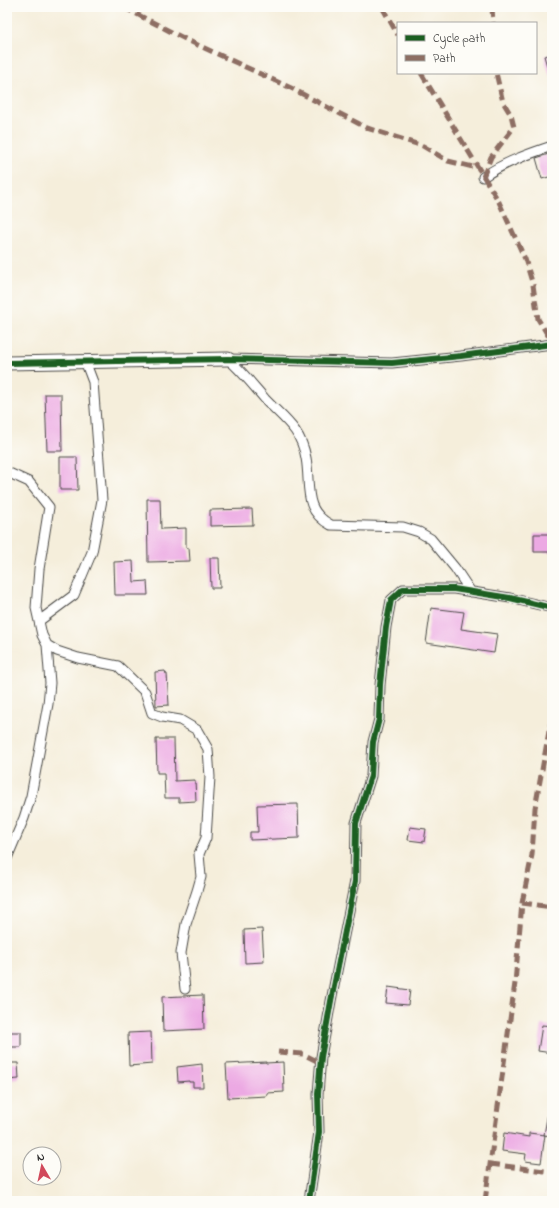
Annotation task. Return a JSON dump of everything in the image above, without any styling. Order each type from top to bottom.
[{"type":"street","points":[[483,177],[496,168],[552,146]]},
{"type":"street","points":[[7,363],[228,359],[392,363],[462,356],[552,344]]},
{"type":"street","points":[[228,359],[239,369],[298,434],[306,458],[310,501],[316,514],[323,521],[331,525],[403,528],[419,532],[431,539],[455,568],[471,592]]},
{"type":"street","points":[[38,621],[74,595],[92,552],[102,500],[93,382],[85,361]]},
{"type":"street","points":[[7,472],[29,482],[49,507],[38,577],[36,608],[42,635],[47,645],[50,683],[44,730],[31,796],[24,818],[7,858]]},
{"type":"street","points":[[310,1201],[318,1132],[318,1094],[321,1057],[331,1000],[356,881],[356,824],[371,776],[373,742],[379,719],[380,685],[386,627],[391,600],[403,589],[454,589],[510,598],[552,608]]},
{"type":"street","points":[[47,645],[57,652],[118,666],[145,692],[152,713],[162,717],[180,720],[197,730],[208,749],[210,777],[206,838],[198,854],[201,877],[186,924],[182,953],[184,989]]},
{"type":"building","points":[[552,54],[552,76],[550,76],[544,56]]},
{"type":"building","points":[[552,153],[552,176],[542,179],[536,158]]},
{"type":"building","points":[[45,394],[61,394],[62,451],[47,451]]},
{"type":"building","points":[[60,457],[77,457],[78,490],[60,490]]},
{"type":"building","points":[[147,499],[160,499],[161,529],[186,528],[186,548],[189,548],[190,561],[148,562]]},
{"type":"building","points":[[252,509],[253,525],[210,526],[210,510]]},
{"type":"building","points":[[534,534],[552,534],[552,552],[534,552]]},
{"type":"building","points":[[210,558],[219,558],[220,588],[211,588]]},
{"type":"building","points":[[133,561],[134,582],[147,581],[148,595],[115,595],[114,562]]},
{"type":"building","points":[[431,608],[464,612],[461,629],[497,634],[494,653],[426,643]]},
{"type":"building","points":[[165,671],[167,674],[169,705],[156,706],[155,672]]},
{"type":"building","points":[[156,739],[174,739],[175,781],[195,780],[196,801],[179,802],[179,798],[165,798],[164,773],[157,773]]},
{"type":"building","points":[[298,804],[299,838],[250,840],[250,832],[258,832],[257,805]]},
{"type":"building","points":[[410,827],[426,829],[424,842],[408,840]]},
{"type":"building","points":[[262,929],[264,962],[245,963],[244,930]]},
{"type":"building","points":[[388,987],[410,990],[408,1005],[386,1003]]},
{"type":"building","points":[[203,995],[204,1029],[163,1031],[162,997]]},
{"type":"building","points":[[542,1025],[552,1026],[552,1053],[538,1051]]},
{"type":"building","points":[[7,1032],[21,1032],[21,1047],[7,1047]]},
{"type":"building","points":[[151,1032],[152,1064],[129,1066],[128,1033]]},
{"type":"building","points":[[283,1062],[284,1092],[267,1093],[267,1096],[228,1098],[226,1064]]},
{"type":"building","points":[[7,1063],[18,1063],[19,1079],[7,1080]]},
{"type":"building","points":[[202,1064],[203,1087],[193,1087],[193,1082],[189,1081],[178,1082],[177,1067]]},
{"type":"building","points":[[548,1112],[552,1112],[552,1136],[544,1135]]},
{"type":"building","points":[[504,1133],[529,1137],[529,1133],[545,1135],[541,1163],[525,1161],[526,1154],[502,1151]]},
{"type":"marked path","points":[[123,7],[187,40],[291,88],[367,128],[423,146],[448,161],[477,168]]},
{"type":"marked path","points":[[382,7],[397,33]]},
{"type":"marked path","points":[[492,7],[493,22]]},
{"type":"marked path","points":[[422,74],[499,202],[525,259],[533,285],[538,319],[552,342]]},
{"type":"marked path","points":[[483,177],[491,157],[514,127],[511,115],[503,102],[496,74]]},
{"type":"marked path","points":[[485,1201],[515,983],[522,903],[532,855],[535,808],[552,715]]},
{"type":"marked path","points":[[522,903],[552,907]]},
{"type":"marked path","points":[[278,1052],[303,1054],[321,1063]]},
{"type":"marked path","points":[[490,1164],[552,1172]]},
{"type":"cycle path","points":[[7,363],[228,359],[392,363],[552,344]]},
{"type":"cycle path","points":[[309,1201],[319,1132],[318,1094],[321,1057],[355,881],[356,823],[371,776],[373,742],[379,719],[380,685],[386,627],[391,600],[403,589],[454,589],[510,598],[552,608]]}]
